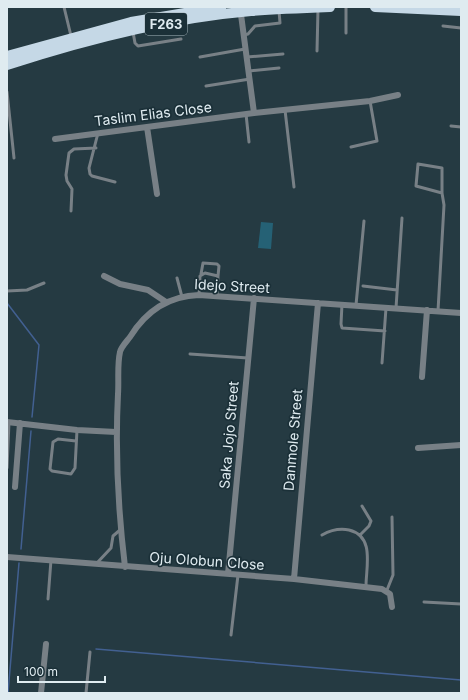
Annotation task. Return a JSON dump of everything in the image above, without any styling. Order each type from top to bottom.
[{"type":"highway","name":"F263","points":[[7,65],[72,38],[131,22],[176,11],[221,7]]},
{"type":"highway","name":"F263","points":[[7,56],[132,30],[240,10],[279,10],[330,7]]},
{"type":"highway","points":[[374,7],[461,11]]},
{"type":"street","points":[[240,10],[254,113]]},
{"type":"street","name":"Taslim Elias Close","points":[[55,139],[254,113],[370,101],[398,95]]},
{"type":"street","points":[[147,127],[157,194]]},
{"type":"street","points":[[104,276],[120,284],[148,290],[166,302]]},
{"type":"street","name":"Idejo Street","points":[[125,566],[120,530],[116,432],[120,351],[139,322],[151,311],[166,302],[182,296],[199,294],[461,313]]},
{"type":"street","name":"Saka Jojo Street","points":[[228,574],[254,298]]},
{"type":"street","name":"Danmole Street","points":[[294,579],[318,303]]},
{"type":"street","points":[[422,377],[427,310]]},
{"type":"street","points":[[8,422],[77,430],[116,432]]},
{"type":"street","points":[[14,487],[20,423]]},
{"type":"street","points":[[418,448],[461,445]]},
{"type":"street","name":"Oju Olobun Close","points":[[7,557],[294,579],[387,590]]},
{"type":"street","points":[[387,590],[392,600],[392,607]]},
{"type":"street","points":[[40,693],[46,644]]},
{"type":"lane","points":[[64,7],[72,38]]},
{"type":"lane","points":[[346,7],[346,33]]},
{"type":"lane","points":[[312,8],[317,51]]},
{"type":"lane","points":[[244,35],[248,34],[255,26],[280,23],[279,10]]},
{"type":"lane","points":[[443,26],[461,28]]},
{"type":"lane","points":[[132,30],[135,43],[138,46],[181,39]]},
{"type":"lane","points":[[200,57],[245,49]]},
{"type":"lane","points":[[247,57],[284,54]]},
{"type":"lane","points":[[249,71],[280,68]]},
{"type":"lane","points":[[206,86],[250,79]]},
{"type":"lane","points":[[7,92],[14,158]]},
{"type":"lane","points":[[350,147],[377,141],[370,101]]},
{"type":"lane","points":[[285,110],[294,187]]},
{"type":"lane","points":[[246,114],[249,142]]},
{"type":"lane","points":[[451,126],[461,127]]},
{"type":"lane","points":[[98,133],[96,148],[89,168],[90,174],[92,176],[115,182]]},
{"type":"lane","points":[[71,211],[72,189],[67,182],[66,175],[69,153],[74,149],[96,148]]},
{"type":"lane","points":[[438,311],[444,205],[442,193],[442,168],[418,164],[416,186],[442,193]]},
{"type":"lane","points":[[396,308],[402,218]]},
{"type":"lane","points":[[356,305],[364,222]]},
{"type":"lane","points":[[199,294],[203,263],[216,264],[219,266],[217,296]]},
{"type":"lane","points":[[201,274],[218,276]]},
{"type":"lane","points":[[177,278],[182,296]]},
{"type":"lane","points":[[7,291],[26,290],[44,283]]},
{"type":"lane","points":[[364,286],[397,290]]},
{"type":"lane","points":[[342,304],[340,324],[342,328],[384,331]]},
{"type":"lane","points":[[382,363],[386,308]]},
{"type":"lane","points":[[190,354],[248,358]]},
{"type":"lane","points":[[7,468],[8,422]]},
{"type":"lane","points":[[76,441],[58,439],[53,442],[50,469],[52,472],[71,474],[73,472],[75,468],[77,430]]},
{"type":"lane","points":[[360,535],[369,526],[371,520],[362,506]]},
{"type":"lane","points":[[387,590],[393,575],[392,517]]},
{"type":"lane","points":[[96,564],[110,549],[113,536],[120,530]]},
{"type":"lane","points":[[322,535],[330,530],[355,532],[360,535],[365,541],[368,549],[366,587]]},
{"type":"lane","points":[[48,599],[51,560]]},
{"type":"lane","points":[[231,635],[238,575]]},
{"type":"lane","points":[[424,602],[461,604]]},
{"type":"lane","points":[[86,693],[90,652]]},
{"type":"shaded area","points":[[261,222],[273,223],[271,249],[258,248]]},
{"type":"waterway","points":[[7,303],[39,345],[32,417]]},
{"type":"waterway","points":[[21,549],[31,431]]},
{"type":"waterway","points":[[8,693],[19,563]]},
{"type":"waterway","points":[[96,649],[461,680]]}]
